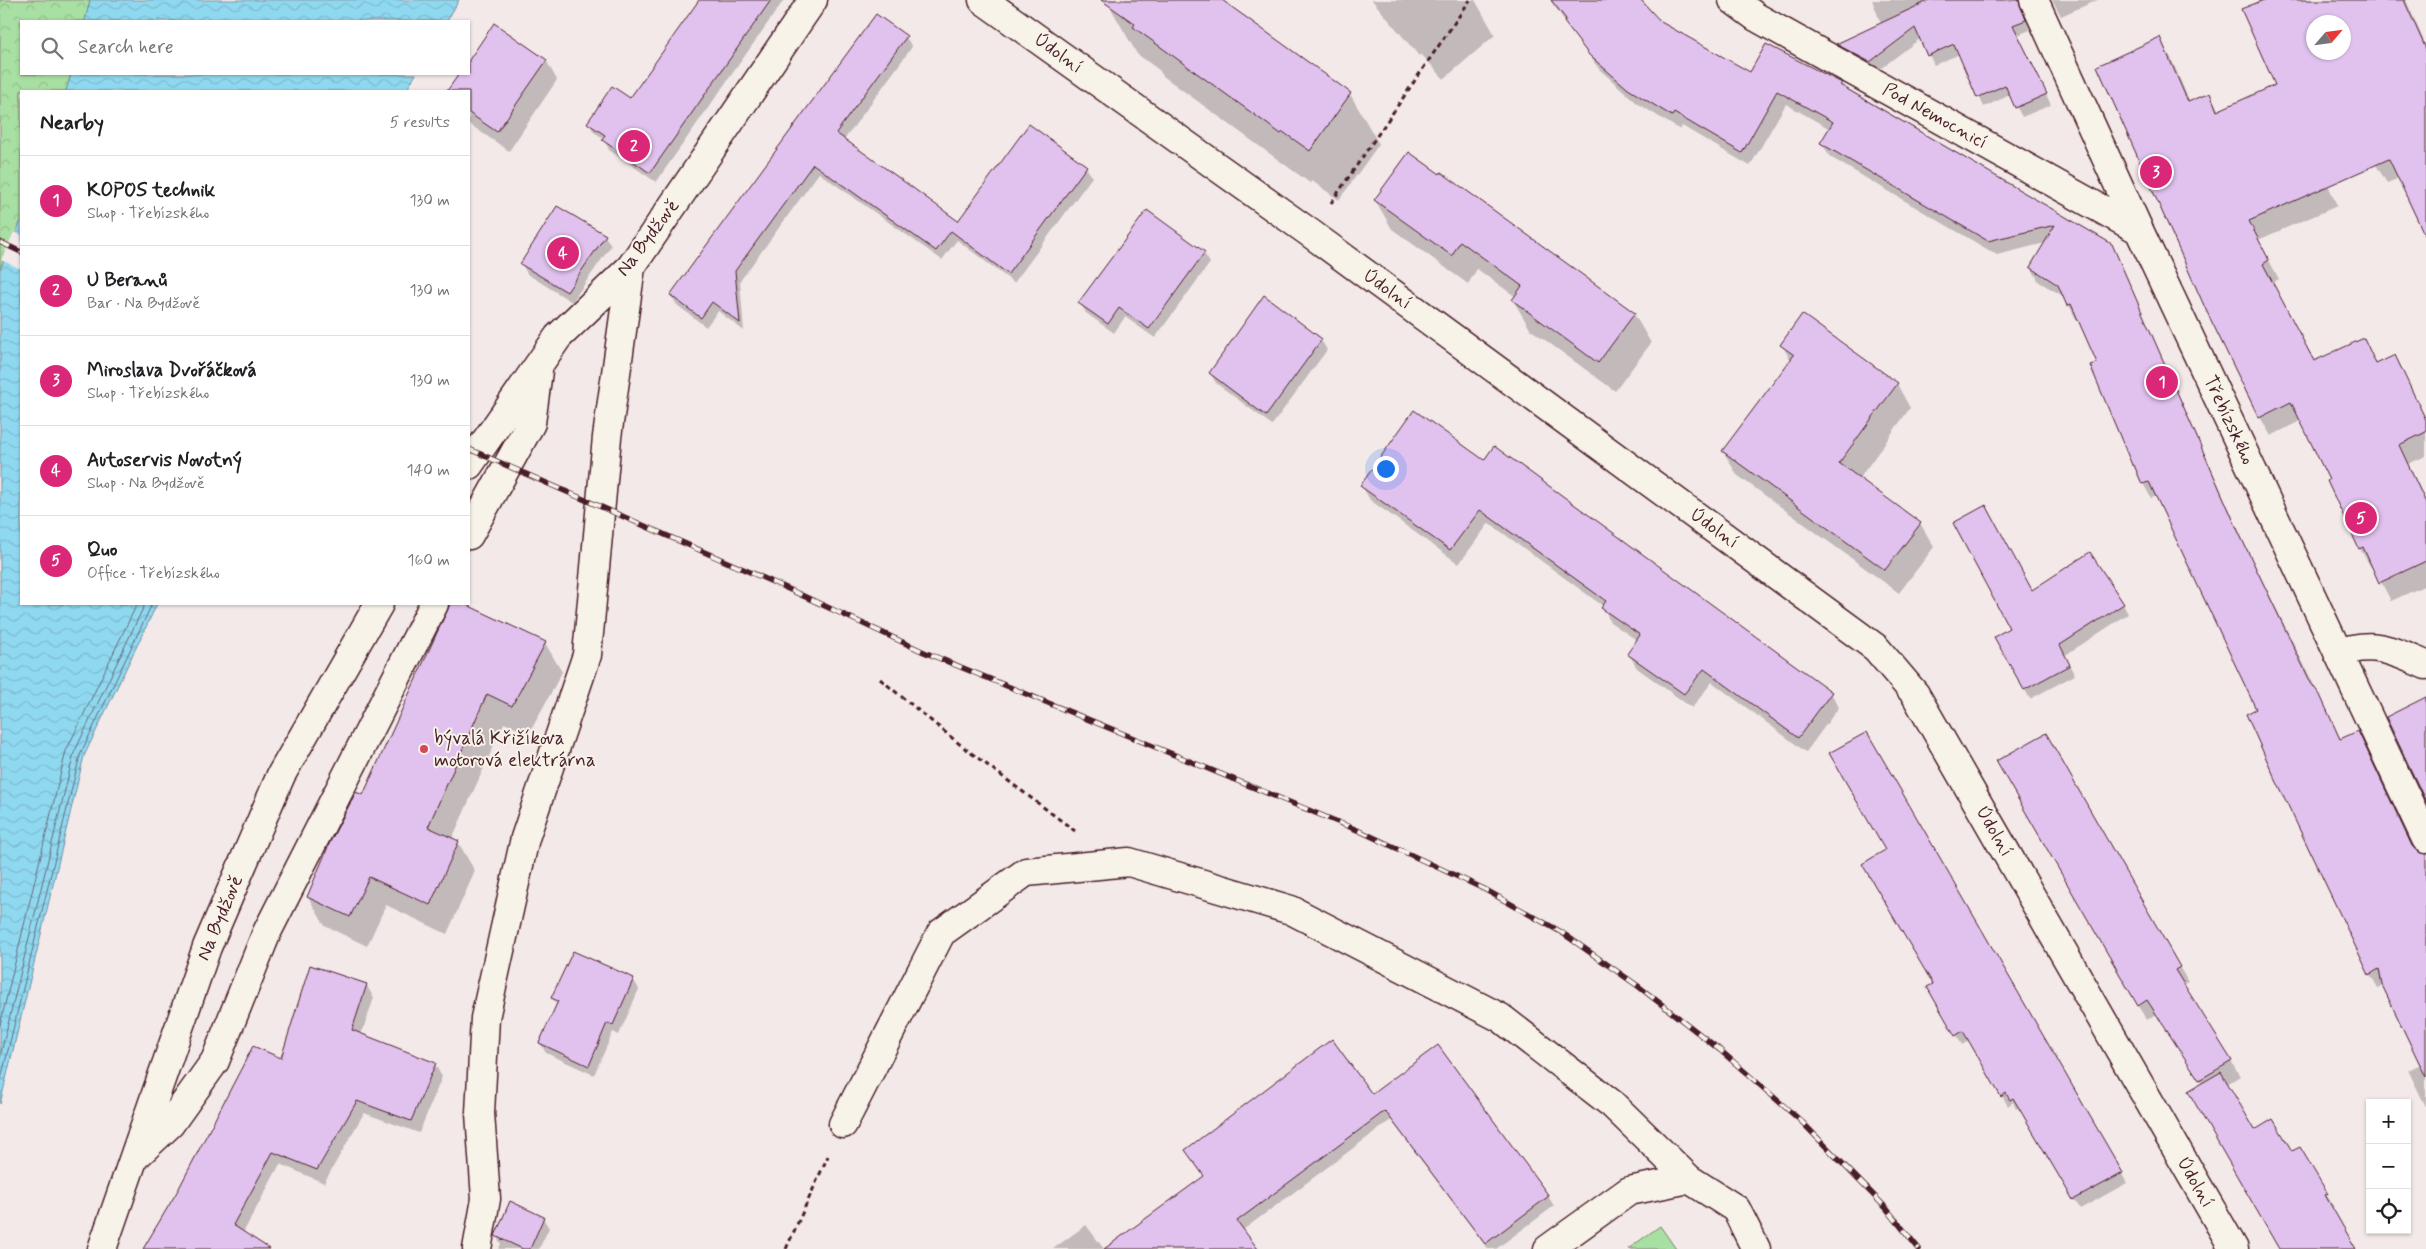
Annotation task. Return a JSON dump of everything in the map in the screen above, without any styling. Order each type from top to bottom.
[{"type":"street","name":"Na Bydžově","points":[[470,464],[558,338],[631,267],[813,0]]},
{"type":"street","name":"Údolní","points":[[983,0],[1310,233],[1876,648],[1915,694],[2234,1249]]},
{"type":"street","name":"Pod Nemocnicí","points":[[1733,0],[1756,17],[2139,230]]},
{"type":"street","name":"Třebízského","points":[[2034,0],[2139,230],[2426,839]]},
{"type":"street","points":[[476,1249],[486,1199],[480,1113],[484,1018],[525,838],[587,655],[607,437],[631,267]]},
{"type":"street","points":[[470,533],[531,423],[539,365]]},
{"type":"street","name":"Na Bydžově","points":[[102,1249],[207,947],[281,776],[378,605]]},
{"type":"street","points":[[135,1157],[170,1124],[214,1061],[268,932],[433,605]]},
{"type":"street","points":[[2338,653],[2354,647],[2386,648],[2426,665]]},
{"type":"street","points":[[842,1124],[941,933],[1026,872],[1129,862],[1291,910],[1501,1018],[1612,1104],[1690,1179],[1736,1209],[1756,1249]]},
{"type":"street","points":[[1548,1249],[1630,1191],[1690,1179]]},
{"type":"path","points":[[1326,210],[1470,0]]},
{"type":"path","points":[[880,679],[962,746],[1092,844],[1104,865]]},
{"type":"path","points":[[786,1249],[842,1124]]},
{"type":"green space","points":[[0,0],[90,0],[85,20],[20,20],[20,75],[71,75],[66,90],[20,90],[20,223],[0,269]]},
{"type":"green space","points":[[1660,1226],[1676,1249],[1628,1249]]},
{"type":"water","points":[[90,0],[459,0],[448,20],[85,20]]},
{"type":"water","points":[[71,75],[415,75],[407,90],[66,90]]},
{"type":"water","points":[[20,223],[20,605],[157,605],[84,756],[0,1104],[0,269]]},
{"type":"pier","points":[[14,232],[20,235],[20,269],[1,260]]},
{"type":"building","points":[[699,0],[771,0],[650,173],[602,140],[605,135],[587,123],[612,86],[630,98]]},
{"type":"building","points":[[1101,0],[1222,0],[1351,93],[1310,151],[1283,132],[1281,134],[1133,27],[1135,24]]},
{"type":"building","points":[[1551,0],[1641,0],[1661,22],[1750,72],[1766,44],[1842,83],[1840,85],[2112,244],[2239,533],[2311,683],[2320,695],[2340,739],[2358,731],[2412,846],[2418,852],[2426,854],[2426,1077],[2382,985],[2379,969],[2369,975],[2274,776],[2246,714],[2256,709],[2149,482],[2142,484],[2134,465],[2132,465],[2090,365],[2097,363],[2071,304],[2067,306],[2058,285],[2030,267],[2055,225],[1988,241],[1820,143],[1833,122],[1777,91],[1742,153],[1674,113],[1672,116],[1628,89],[1589,55],[1564,22],[1566,19]]},
{"type":"building","points":[[1930,0],[2019,0],[2026,20],[2013,25],[2047,94],[2015,108],[2005,85],[1977,98],[1954,44],[1927,56],[1915,28],[1870,62],[1836,44]]},
{"type":"building","points":[[2264,0],[2404,0],[2426,49],[2426,238],[2389,159],[2249,221],[2269,260],[2263,264],[2314,361],[2364,338],[2376,364],[2395,355],[2426,420],[2426,432],[2399,445],[2426,503],[2426,561],[2379,583],[2363,547],[2359,549],[2327,481],[2329,480],[2291,402],[2259,418],[2206,310],[2097,66],[2160,37],[2188,102],[2210,93],[2217,111],[2275,85],[2241,9]]},
{"type":"building","points":[[876,14],[907,36],[836,133],[958,221],[1029,124],[1087,166],[1008,274],[951,231],[936,251],[813,164],[735,271],[740,323],[712,302],[701,318],[670,295]]},
{"type":"building","points":[[494,23],[547,60],[497,132],[470,114],[470,90],[448,90],[458,75],[470,75],[470,59]]},
{"type":"building","points":[[1409,152],[1440,174],[1441,172],[1635,313],[1598,363],[1512,300],[1522,286],[1460,241],[1452,256],[1374,200]]},
{"type":"building","points":[[557,206],[606,235],[567,292],[520,264]]},
{"type":"building","points":[[1147,210],[1205,252],[1149,329],[1119,308],[1108,324],[1078,303]]},
{"type":"building","points":[[1264,295],[1322,339],[1266,416],[1209,373]]},
{"type":"building","points":[[1802,314],[1898,383],[1839,463],[1921,523],[1885,570],[1722,451],[1794,355],[1780,345]]},
{"type":"building","points":[[1414,410],[1484,460],[1494,446],[1832,692],[1798,738],[1704,669],[1684,694],[1627,654],[1640,635],[1601,608],[1606,601],[1480,510],[1450,550],[1360,486]]},
{"type":"building","points":[[1986,505],[2032,590],[2090,552],[2124,604],[2060,645],[2070,665],[2024,690],[1994,637],[2009,628],[1953,523]]},
{"type":"building","name":"bývalá Křižíkova motorová elektrárna","points":[[450,605],[467,605],[546,642],[512,706],[487,694],[428,827],[459,841],[430,905],[369,877],[350,917],[307,897],[330,842],[356,792],[363,795]]},
{"type":"building","points":[[2426,697],[2426,802],[2386,717]]},
{"type":"building","points":[[1867,732],[2123,1173],[2073,1200],[2013,1098],[2010,1100],[2006,1093],[2001,1097],[1963,1031],[1955,1036],[1927,987],[1933,984],[1862,864],[1885,850],[1829,753]]},
{"type":"building","points":[[2046,733],[2180,967],[2175,970],[2232,1061],[2199,1080],[2147,1000],[2138,1006],[1996,761]]},
{"type":"building","points":[[573,951],[634,978],[613,1025],[607,1023],[589,1066],[539,1043],[558,1001],[551,998]]},
{"type":"building","points":[[310,965],[367,984],[352,1030],[436,1063],[411,1121],[357,1101],[317,1170],[273,1152],[233,1225],[270,1249],[143,1249],[178,1190],[253,1046],[281,1058]]},
{"type":"building","points":[[1332,1039],[1372,1094],[1438,1045],[1549,1196],[1485,1244],[1385,1111],[1237,1221],[1258,1249],[1104,1249],[1204,1176],[1185,1150]]},
{"type":"building","points":[[2221,1072],[2255,1130],[2273,1119],[2292,1151],[2300,1147],[2328,1194],[2325,1195],[2356,1249],[2279,1249],[2188,1091]]},
{"type":"building","points":[[510,1201],[544,1217],[530,1249],[523,1249],[495,1236]]},
{"type":"railway","points":[[0,242],[20,252]]},
{"type":"railway","points":[[470,449],[784,587],[924,652],[1362,832],[1484,889],[1561,932],[1638,986],[1720,1050],[1801,1121],[1886,1208],[1919,1249]]},
{"type":"place","name":"U Beranů","points":[[634,146]]},
{"type":"place","name":"Miroslava Dvořáčková","points":[[2156,172]]},
{"type":"place","name":"Autoservis Novotný","points":[[563,253]]},
{"type":"place","name":"KOPOS technik","points":[[2162,382]]},
{"type":"place","name":"Quo","points":[[2361,518]]},
{"type":"place","name":"bývalá Křižíkova motorová elektrárna","points":[[424,749]]}]
